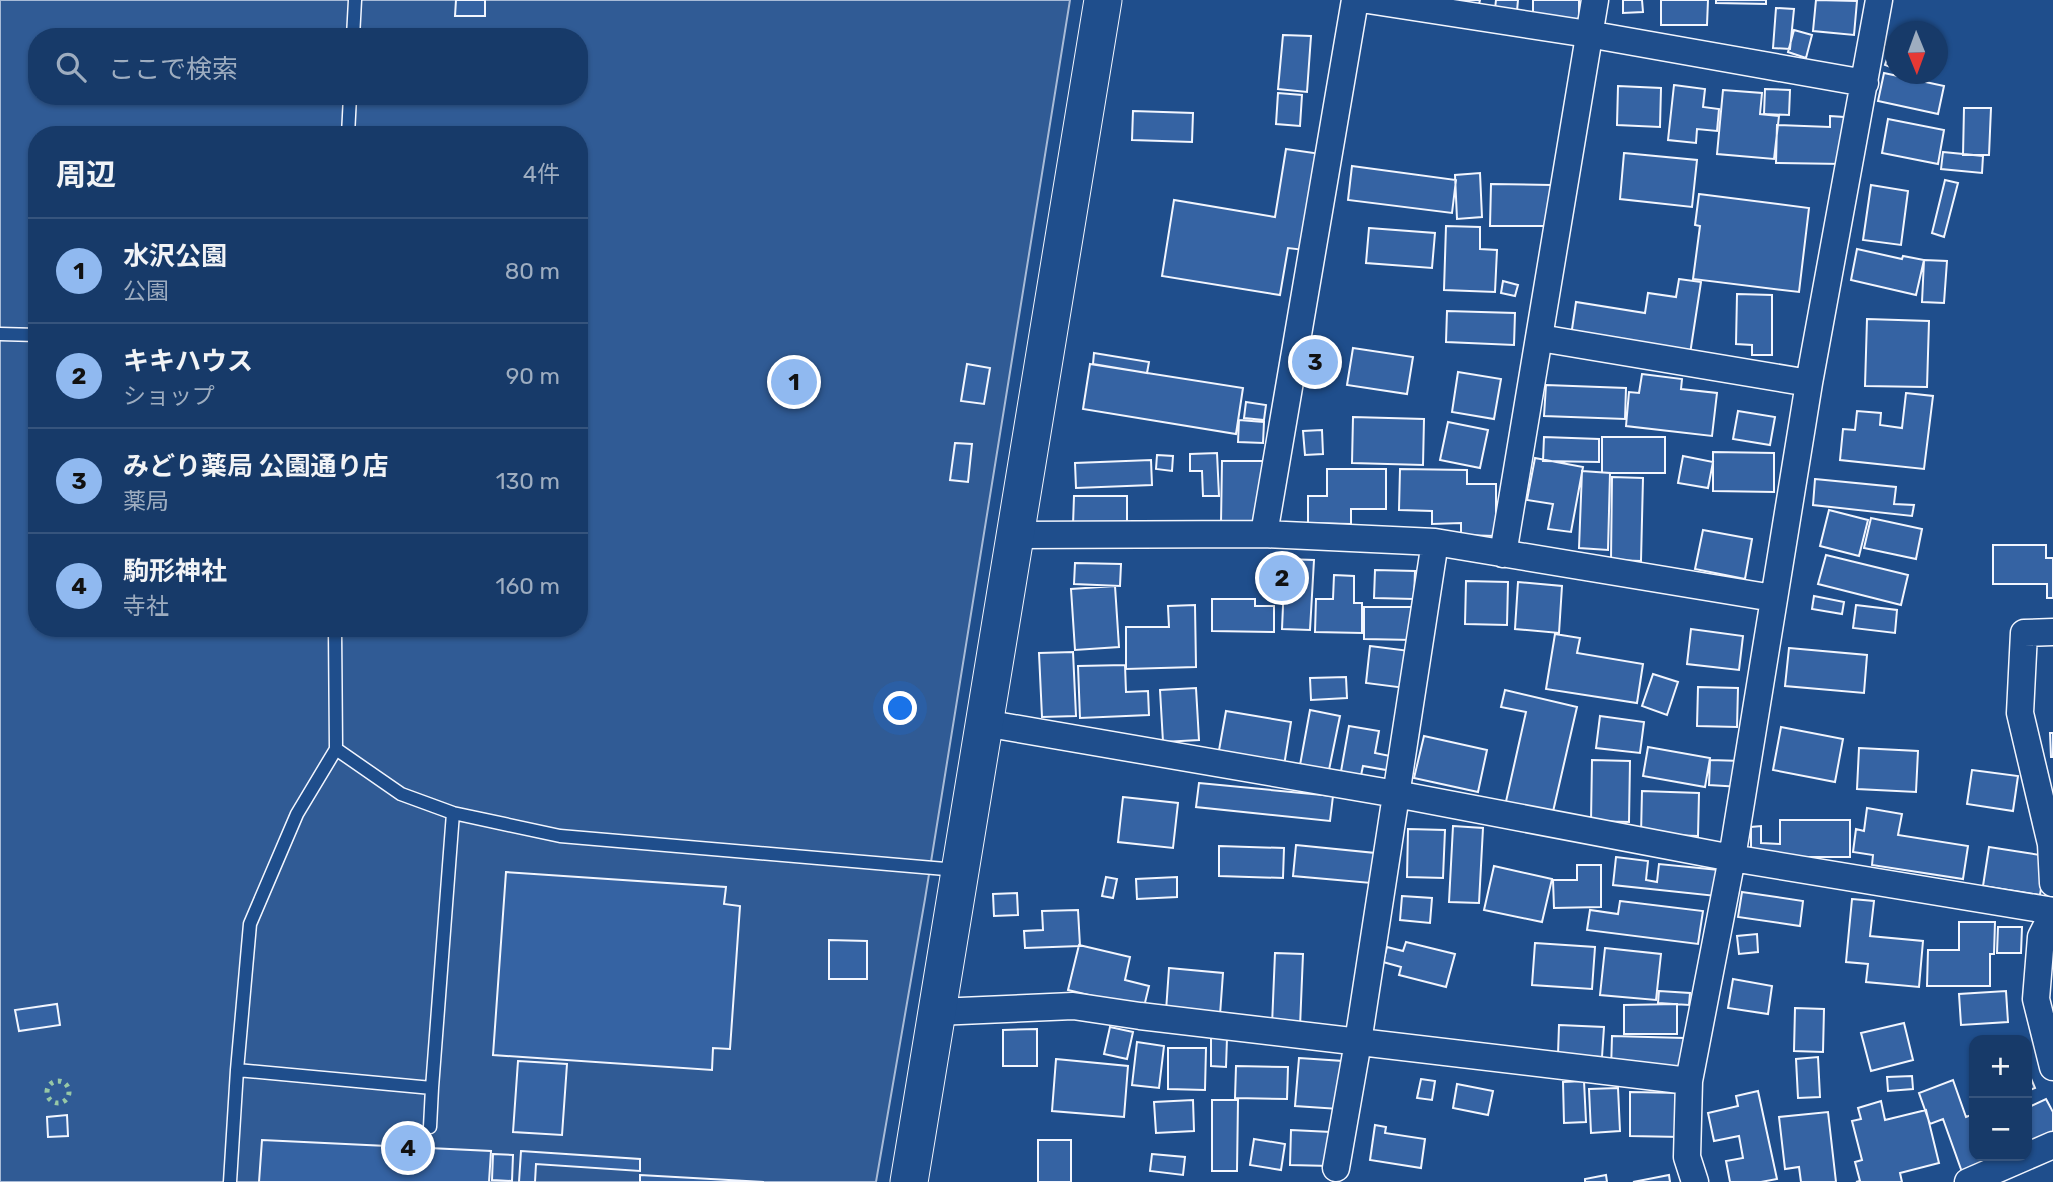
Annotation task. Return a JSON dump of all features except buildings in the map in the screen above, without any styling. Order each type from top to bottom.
[{"type":"street","points":[[909,1182],[1103,0]]},
{"type":"street","points":[[1264,534],[1355,0]]},
{"type":"street","points":[[1368,0],[1588,34],[1865,83]]},
{"type":"street","points":[[1503,554],[1595,0]]},
{"type":"street","points":[[1695,1182],[1687,1157],[1689,1081],[1732,858],[1773,598],[1879,0]]},
{"type":"street","points":[[1540,338],[1810,383]]},
{"type":"street","points":[[1016,535],[1264,534],[1435,542],[1773,598]]},
{"type":"street","points":[[1336,1168],[1435,542]]},
{"type":"street","points":[[2053,632],[2024,633],[2020,713],[2051,844],[2053,883]]},
{"type":"street","points":[[984,723],[1396,794],[1732,858],[2053,912],[2041,937],[2036,999],[2053,1068]]},
{"type":"street","points":[[937,1012],[1073,1006],[1689,1081]]},
{"type":"street","points":[[1968,1182],[2053,1145]]},
{"type":"lane","points":[[353,28],[355,0]]},
{"type":"lane","points":[[348,126],[350,105]]},
{"type":"lane","points":[[0,334],[28,335]]},
{"type":"lane","points":[[230,1182],[250,923],[298,814],[336,749],[335,637]]},
{"type":"lane","points":[[336,749],[401,794],[453,813],[560,836],[960,871]]},
{"type":"lane","points":[[430,1127],[453,813]]},
{"type":"lane","points":[[237,1070],[432,1088]]},
{"type":"shaded area","points":[[0,0],[1070,0],[925,899],[876,1182],[0,1182]]},
{"type":"hedge","points":[[58,1081],[68,1088],[69,1092],[62,1102],[58,1103],[48,1096],[47,1092],[54,1082],[58,1081]]},
{"type":"place","name":"みどり薬局 公園通り店","points":[[1315,362]]},
{"type":"place","name":"水沢公園","points":[[794,382]]},
{"type":"place","name":"キキハウス","points":[[1282,578]]},
{"type":"place","name":"駒形神社","points":[[408,1148]]}]
